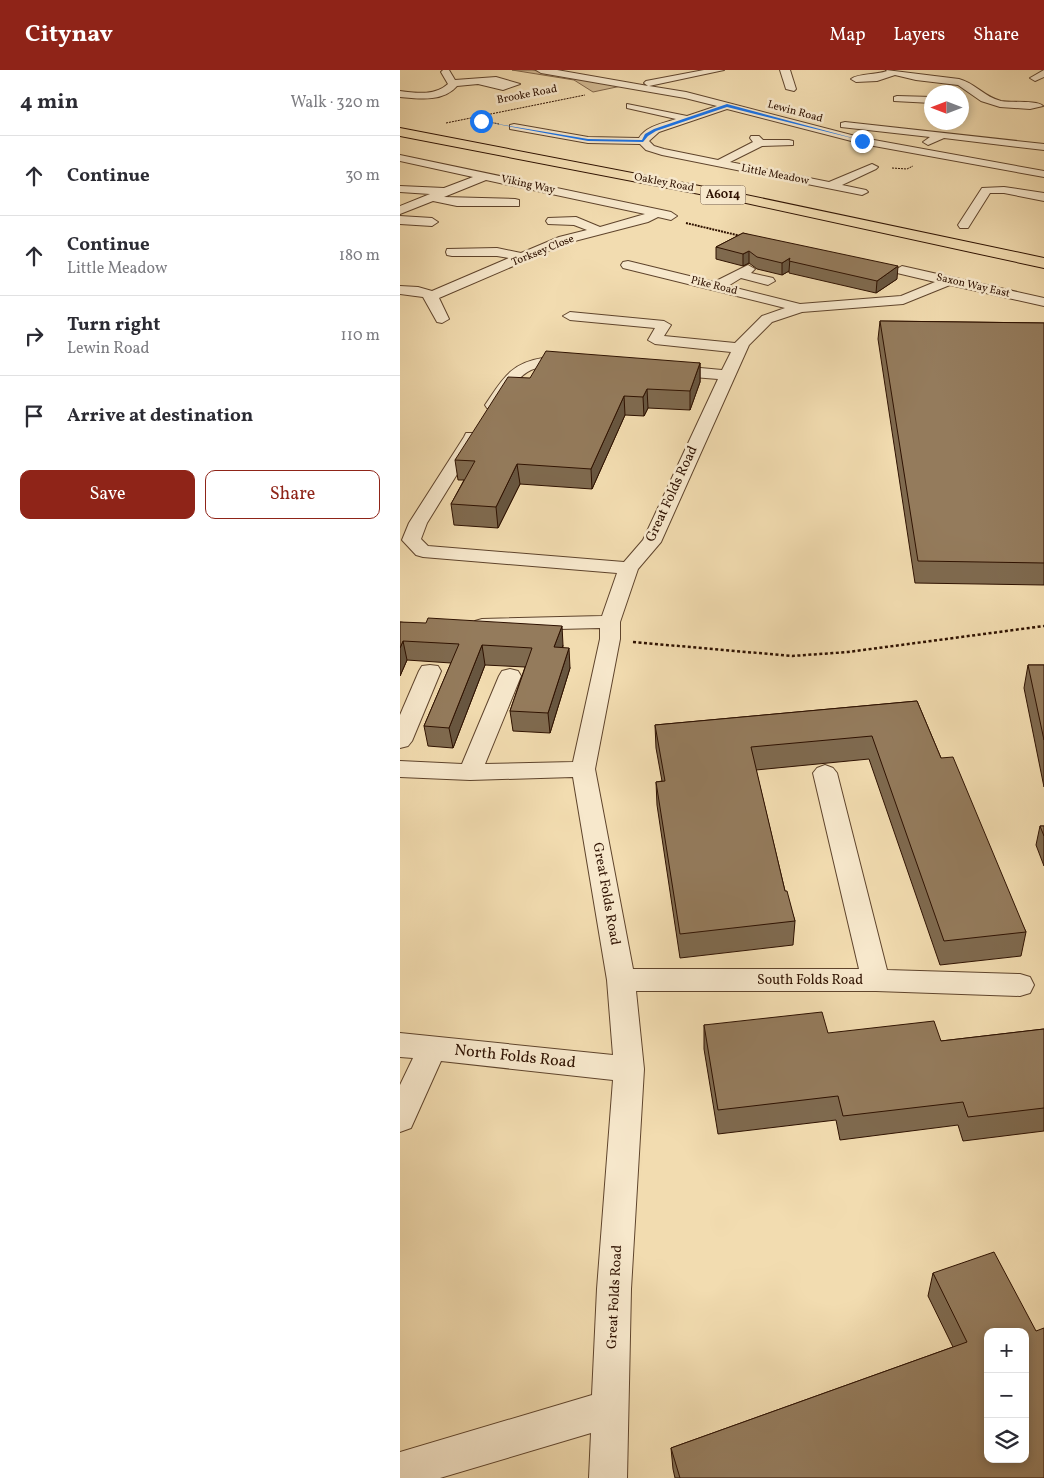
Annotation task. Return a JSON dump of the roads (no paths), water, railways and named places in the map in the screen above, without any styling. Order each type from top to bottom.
[{"type":"main road","name":"Oakley Road","points":[[402,132],[746,199],[1044,263]]},
{"type":"street","points":[[401,94],[423,96],[436,94],[452,87],[446,70]]},
{"type":"street","name":"Lewin Road","points":[[541,70],[638,86],[910,151],[1044,174]]},
{"type":"street","points":[[579,76],[597,70]]},
{"type":"street","points":[[638,86],[718,70]]},
{"type":"street","points":[[786,70],[791,89]]},
{"type":"street","points":[[856,80],[877,78],[893,71],[954,81],[966,85],[981,96],[1013,106],[1038,106]]},
{"type":"street","points":[[1035,78],[1044,73]]},
{"type":"street","points":[[954,81],[973,77]]},
{"type":"street","points":[[452,83],[481,82]]},
{"type":"street","points":[[969,96],[1009,94],[1022,99]]},
{"type":"street","points":[[897,99],[924,100]]},
{"type":"street","points":[[617,107],[633,104],[688,119]]},
{"type":"street","points":[[643,141],[650,132],[727,106]]},
{"type":"street","points":[[790,117],[829,126],[862,123],[942,135],[1044,146]]},
{"type":"street","points":[[538,130],[551,123]]},
{"type":"street","name":"Little Meadow","points":[[514,127],[594,140],[643,141],[650,148],[662,152],[862,192]]},
{"type":"street","points":[[910,151],[942,135]]},
{"type":"street","points":[[758,140],[789,144]]},
{"type":"street","name":"Little Meadow","points":[[720,164],[758,140]]},
{"type":"street","name":"Viking Way","points":[[400,158],[671,216]]},
{"type":"street","points":[[830,186],[873,165]]},
{"type":"street","points":[[400,210],[486,176]]},
{"type":"street","points":[[975,185],[1044,197]]},
{"type":"street","points":[[964,219],[983,192],[990,188]]},
{"type":"street","points":[[400,189],[435,190],[447,193]]},
{"type":"street","points":[[432,198],[457,202],[515,203]]},
{"type":"street","name":"Torksey Close","points":[[432,296],[563,240],[644,219],[656,212]]},
{"type":"street","points":[[400,220],[432,222]]},
{"type":"street","points":[[552,221],[576,221],[599,231]]},
{"type":"street","points":[[452,252],[497,252],[524,258]]},
{"type":"street","points":[[657,271],[674,263]]},
{"type":"street","name":"Pike Road","points":[[628,265],[800,308]]},
{"type":"street","name":"Saxon Way East","points":[[902,270],[1044,302]]},
{"type":"street","points":[[716,286],[743,272],[768,281]]},
{"type":"street","points":[[570,316],[664,325],[655,340],[740,346],[767,319],[800,308],[903,300],[948,280]]},
{"type":"street","points":[[400,290],[422,291],[432,296],[442,319]]},
{"type":"street","name":"Great Folds Road","points":[[608,1478],[614,1289],[629,1069],[621,980],[584,769],[610,631],[629,568],[652,542],[740,346]]},
{"type":"street","points":[[593,365],[535,362],[514,373],[418,523],[411,540],[423,551],[629,568]]},
{"type":"street","points":[[651,369],[728,375]]},
{"type":"street","points":[[464,626],[536,622],[610,631]]},
{"type":"street","points":[[400,741],[430,671]]},
{"type":"street","points":[[470,772],[510,676]]},
{"type":"street","points":[[400,769],[470,772],[584,769]]},
{"type":"street","name":"South Folds Road","points":[[621,980],[876,980],[825,773]]},
{"type":"street","points":[[876,980],[1020,985]]},
{"type":"street","name":"North Folds Road","points":[[400,1045],[629,1069]]},
{"type":"street","points":[[400,1119],[432,1048]]},
{"type":"street","points":[[400,1471],[609,1409]]}]
